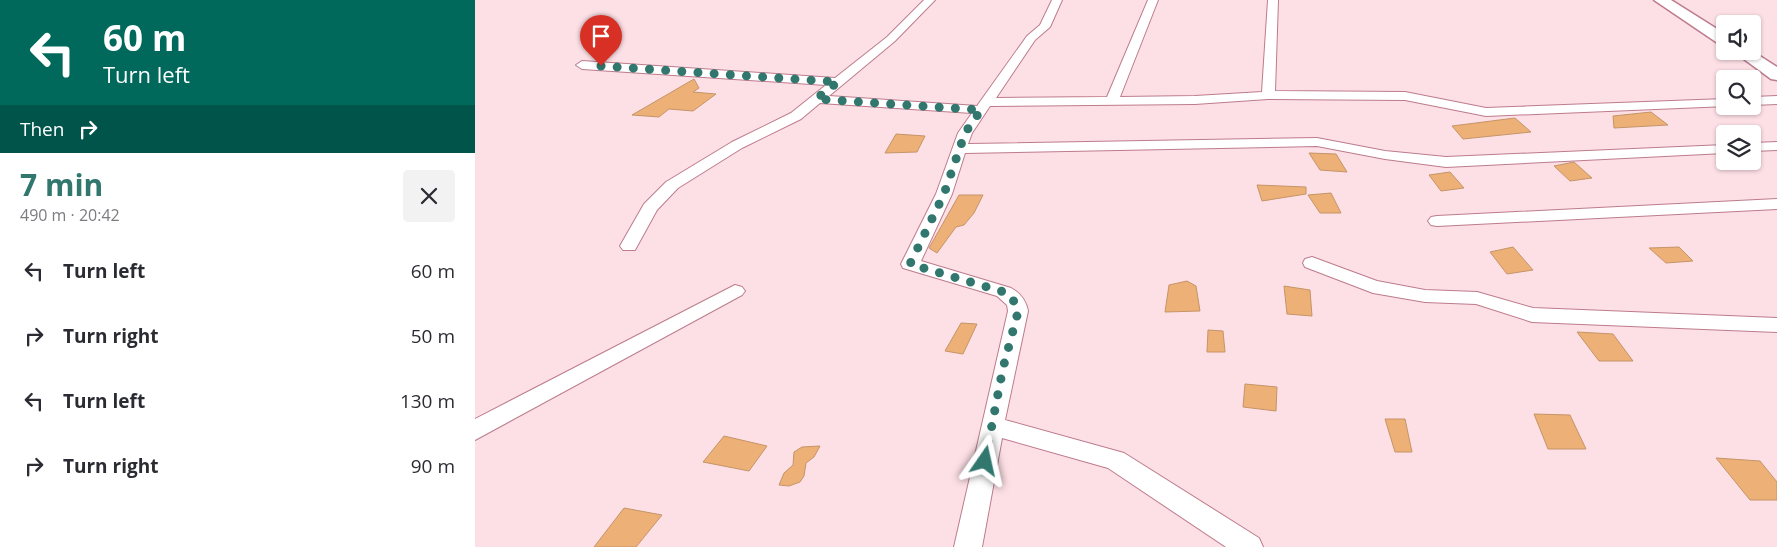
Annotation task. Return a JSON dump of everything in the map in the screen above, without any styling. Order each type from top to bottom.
[{"type":"street","points":[[629,246],[650,208],[672,185],[737,146],[796,116],[891,39],[930,0]]},
{"type":"street","points":[[968,547],[992,426],[1018,312],[1017,304],[1004,292],[910,264],[944,194],[965,133],[1031,38],[1045,27],[1057,0]]},
{"type":"street","points":[[1112,101],[1153,0]]},
{"type":"street","points":[[1269,95],[1273,0]]},
{"type":"street","points":[[1661,0],[1716,35]]},
{"type":"street","points":[[1755,60],[1777,74]]},
{"type":"street","points":[[582,65],[838,82]]},
{"type":"street","points":[[816,99],[984,106],[1195,100],[1269,95],[1405,96],[1486,112],[1539,112],[1716,103]]},
{"type":"street","points":[[1761,101],[1777,100]]},
{"type":"street","points":[[959,149],[1317,142],[1385,155],[1447,162],[1716,149]]},
{"type":"street","points":[[1761,147],[1777,146]]},
{"type":"street","points":[[1437,221],[1777,204]]},
{"type":"street","points":[[1312,263],[1373,287],[1425,296],[1477,298],[1532,314],[1777,325]]},
{"type":"street","points":[[475,430],[735,290]]},
{"type":"street","points":[[992,426],[1115,460],[1249,547]]},
{"type":"building","points":[[694,79],[699,88],[693,92],[716,94],[693,111],[669,109],[659,117],[632,115]]},
{"type":"building","points":[[1651,112],[1668,125],[1614,128],[1613,116]]},
{"type":"building","points":[[1515,118],[1531,132],[1463,139],[1452,126]]},
{"type":"building","points":[[896,134],[925,136],[917,152],[885,153]]},
{"type":"building","points":[[1309,153],[1336,154],[1347,172],[1320,170]]},
{"type":"building","points":[[1574,162],[1592,178],[1570,181],[1554,166]]},
{"type":"building","points":[[1450,172],[1464,188],[1441,191],[1429,175]]},
{"type":"building","points":[[1257,185],[1306,187],[1306,194],[1262,201]]},
{"type":"building","points":[[1331,193],[1341,213],[1320,213],[1308,195]]},
{"type":"building","points":[[959,195],[983,195],[974,213],[964,225],[956,227],[937,253],[929,248]]},
{"type":"building","points":[[1513,247],[1533,270],[1507,274],[1490,252]]},
{"type":"building","points":[[1679,247],[1693,261],[1666,263],[1649,248]]},
{"type":"building","points":[[1187,281],[1196,286],[1200,311],[1165,312],[1169,285]]},
{"type":"building","points":[[1284,286],[1310,290],[1312,316],[1287,314]]},
{"type":"building","points":[[961,323],[977,324],[963,354],[945,351]]},
{"type":"building","points":[[1208,330],[1223,331],[1225,352],[1207,352]]},
{"type":"building","points":[[1577,332],[1613,334],[1633,361],[1599,361]]},
{"type":"building","points":[[1245,384],[1277,387],[1276,411],[1243,407]]},
{"type":"building","points":[[1534,414],[1570,415],[1586,449],[1548,449]]},
{"type":"building","points":[[1385,419],[1405,419],[1412,452],[1395,452]]},
{"type":"building","points":[[724,436],[767,446],[749,471],[703,462]]},
{"type":"building","points":[[820,446],[814,457],[806,463],[804,476],[800,482],[789,486],[779,485],[784,473],[793,465],[794,452],[802,447]]},
{"type":"building","points":[[1716,458],[1760,461],[1777,482],[1777,500],[1750,500]]},
{"type":"building","points":[[624,508],[662,515],[636,547],[594,547]]},
{"type":"route","points":[[601,66],[838,82],[816,99],[981,110],[965,133],[944,194],[910,264],[1004,292],[1012,297],[1017,304],[1018,312],[1003,368],[985,461]]}]
